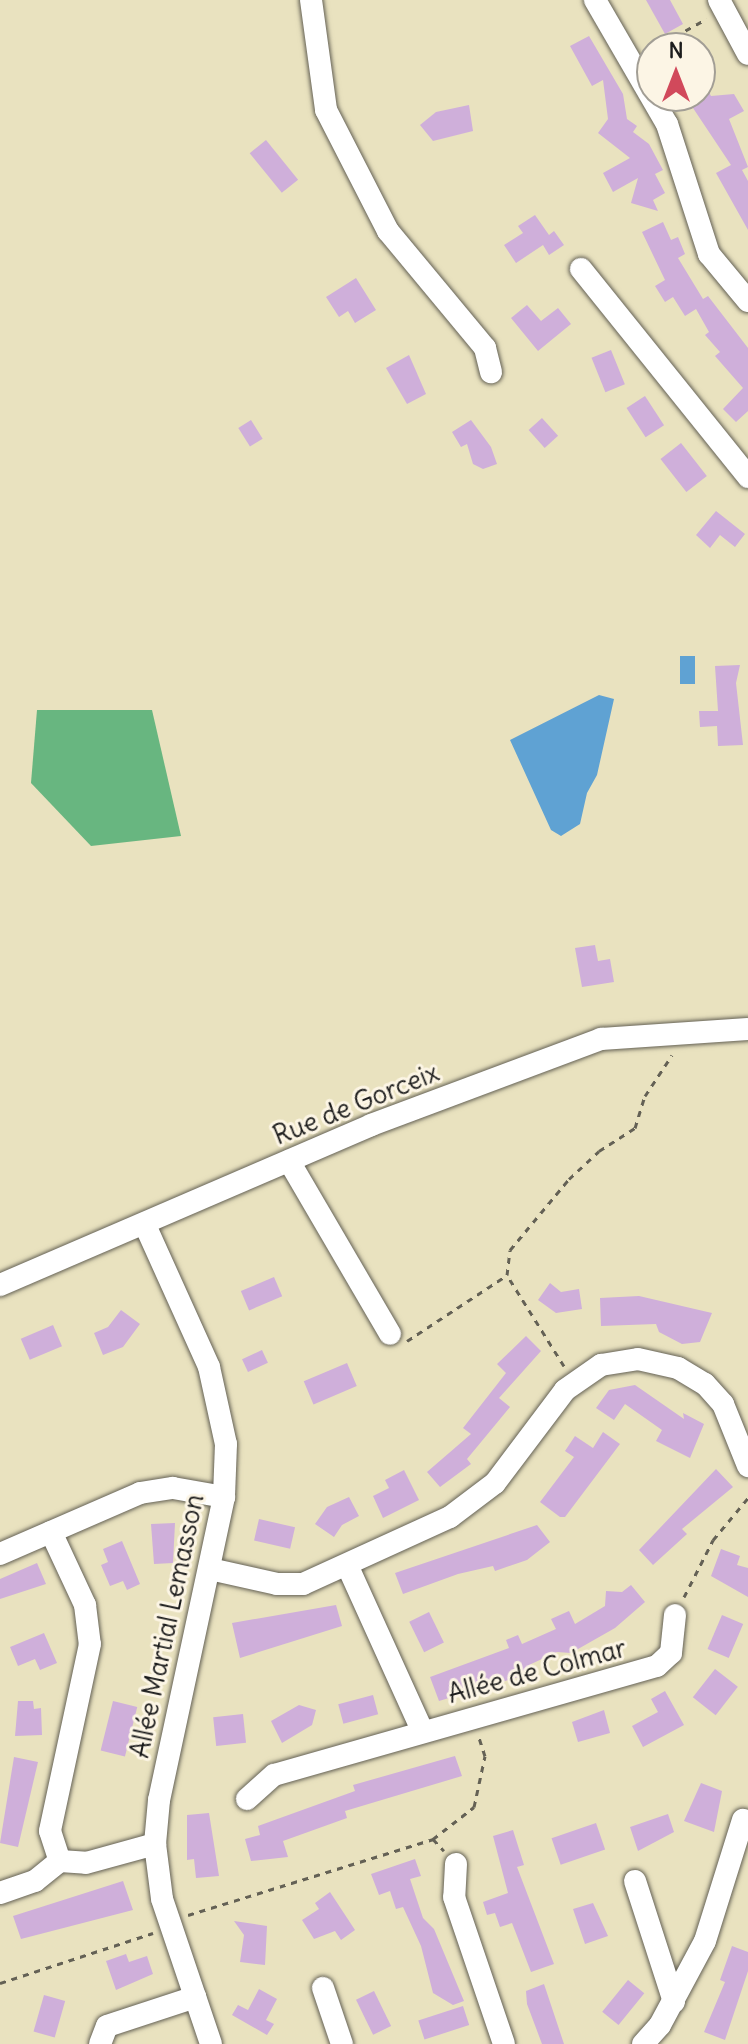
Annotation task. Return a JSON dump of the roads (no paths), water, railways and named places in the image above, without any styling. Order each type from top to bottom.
[{"type":"street","points":[[311,0],[326,110],[388,231],[485,348],[491,372]]},
{"type":"street","points":[[595,0],[667,124],[709,254],[748,301]]},
{"type":"street","points":[[721,4],[744,40]]},
{"type":"street","points":[[581,269],[746,470]]},
{"type":"street","name":"Rue de Gorceix","points":[[0,1285],[371,1125],[601,1039],[748,1029]]},
{"type":"street","points":[[289,1161],[390,1334]]},
{"type":"street","name":"Allée Martial Lemasson","points":[[145,1225],[209,1367],[223,1413],[224,1497],[159,1800],[155,1844],[156,1871],[170,1924],[211,2044]]},
{"type":"street","points":[[210,1569],[277,1584],[303,1584],[348,1567],[475,1503],[574,1383],[601,1365],[638,1359],[678,1368],[705,1384],[723,1404],[748,1466]]},
{"type":"street","points":[[0,1554],[140,1493],[173,1488],[224,1497]]},
{"type":"street","points":[[51,1532],[85,1605],[90,1644],[50,1831],[60,1861]]},
{"type":"street","name":"Allée de Colmar","points":[[348,1567],[423,1732]]},
{"type":"street","name":"Allée de Colmar","points":[[247,1799],[274,1775],[657,1666],[671,1653],[675,1615]]},
{"type":"street","points":[[643,2044],[674,2002],[705,1941],[743,1820]]},
{"type":"street","points":[[0,1893],[35,1881],[60,1861],[86,1863],[155,1844]]},
{"type":"street","points":[[456,1864],[454,1897],[504,2044]]},
{"type":"street","points":[[635,1881],[674,2002]]},
{"type":"street","points":[[323,1988],[342,2044]]},
{"type":"street","points":[[100,2044],[107,2026],[195,1997]]},
{"type":"water","points":[[680,656],[695,656],[695,684],[680,684]]},
{"type":"water","points":[[599,695],[614,699],[597,775],[587,793],[580,824],[561,836],[551,830],[510,740]]}]
